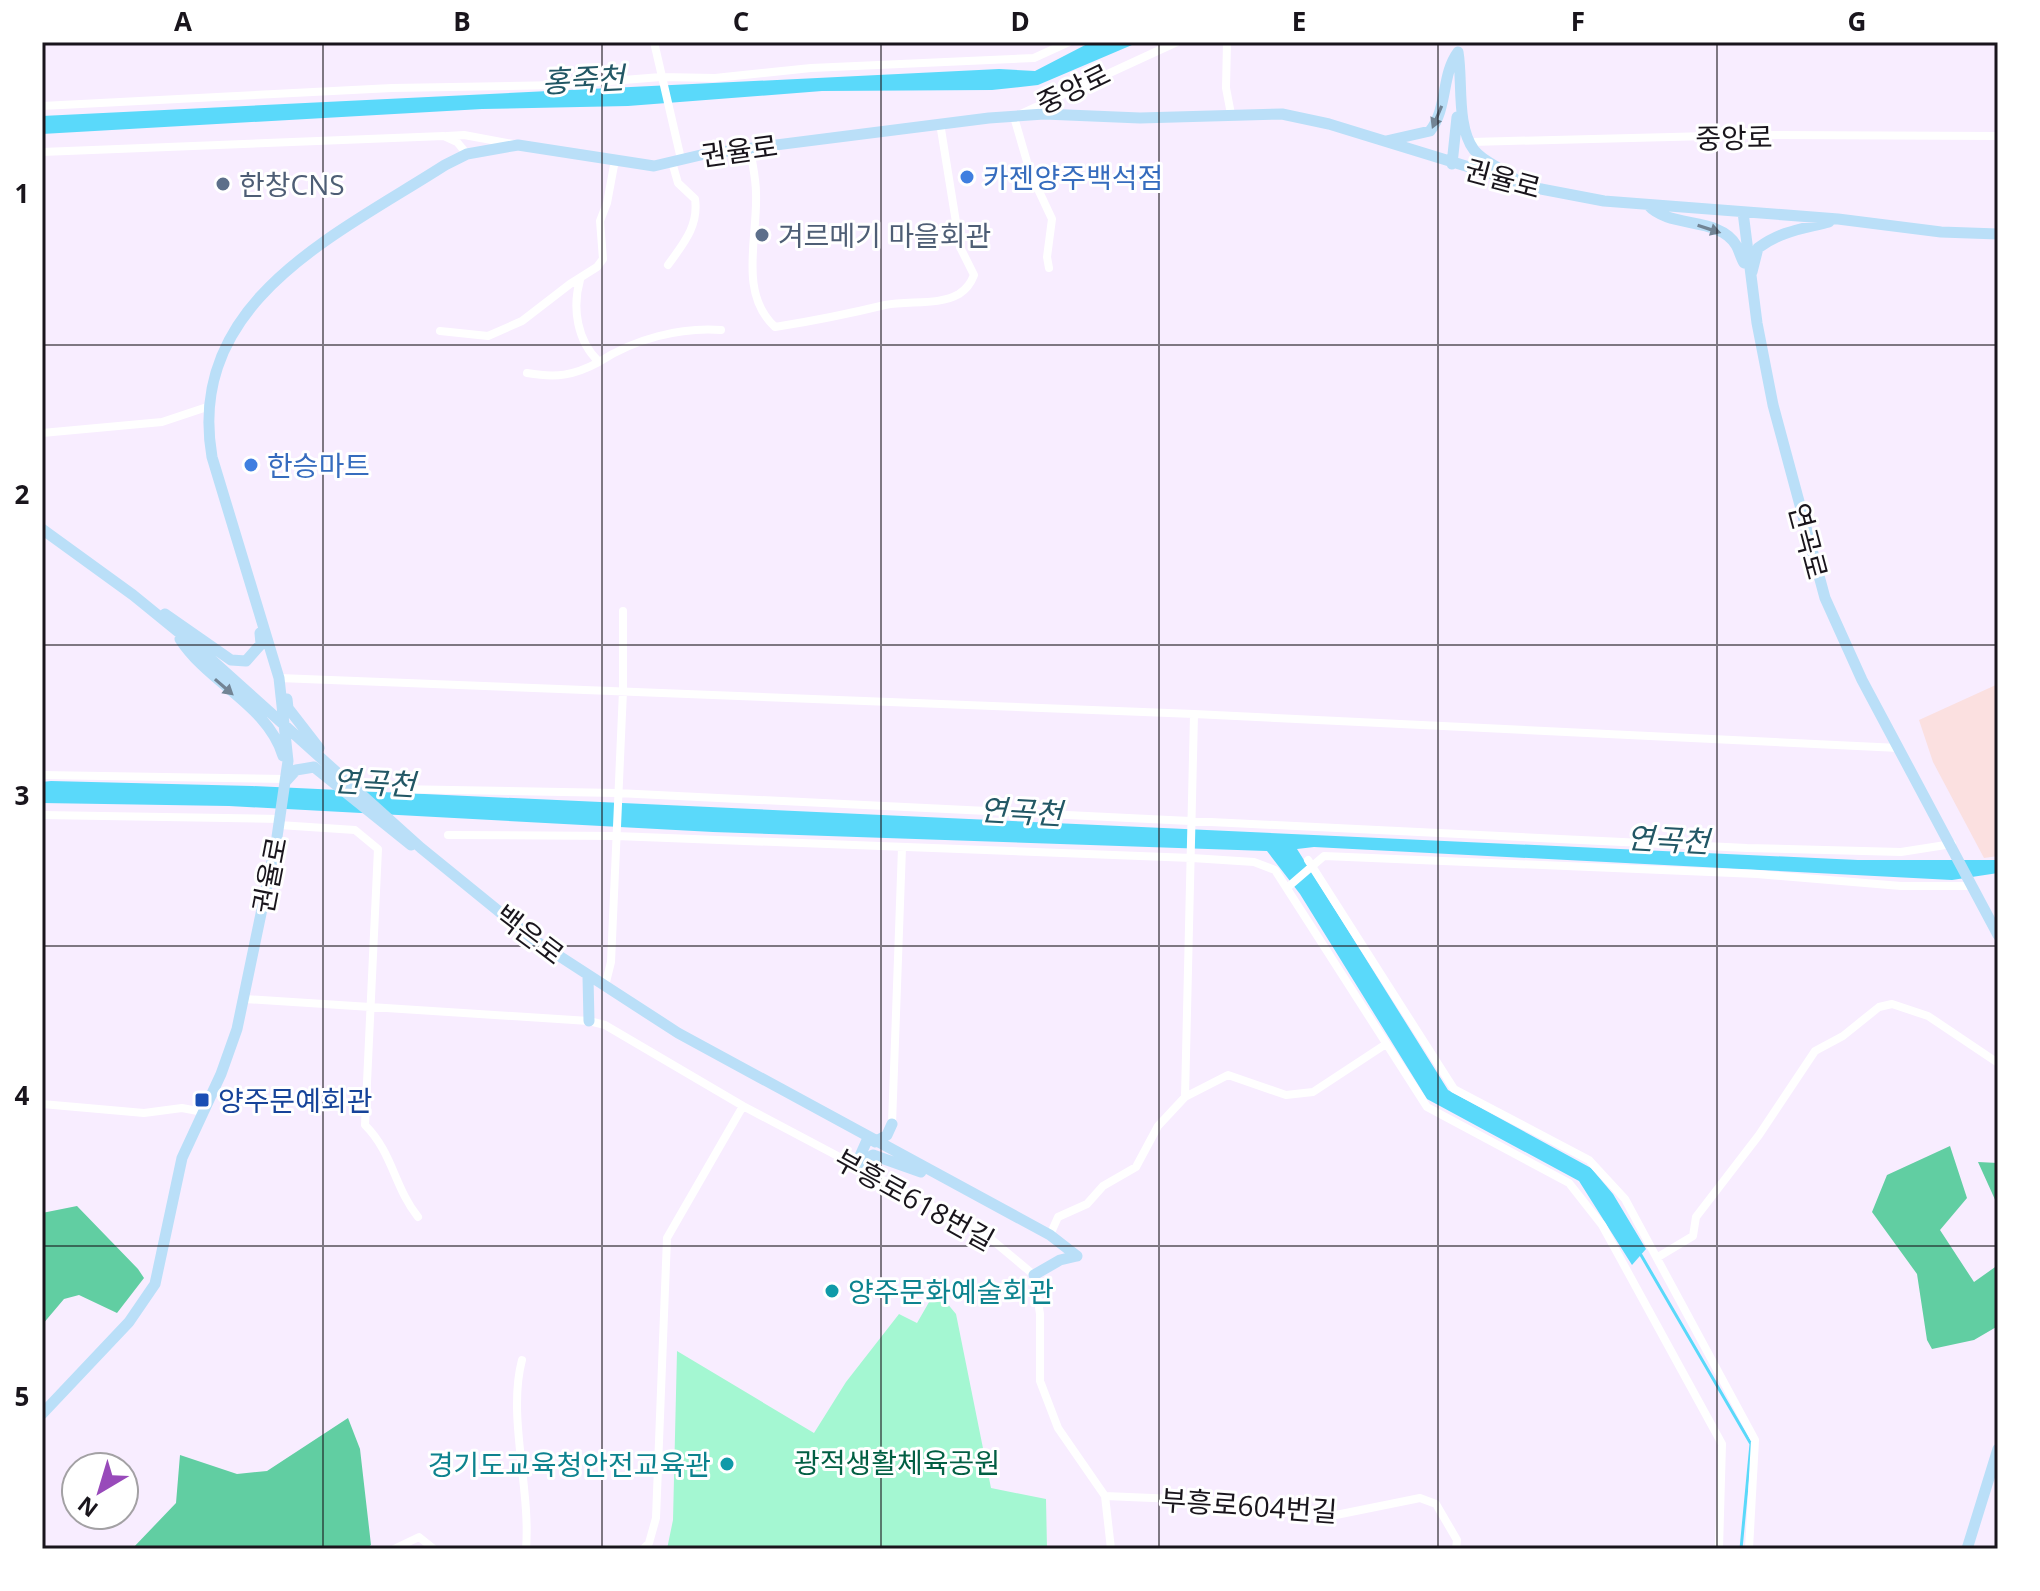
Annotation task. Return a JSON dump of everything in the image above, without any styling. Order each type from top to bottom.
[{"type":"main road","points":[[1379,141],[1410,138],[1430,131],[1441,112],[1450,63],[1458,47]]},
{"type":"main road","points":[[1458,47],[1464,127],[1481,156],[1518,182]]},
{"type":"main road","points":[[1452,164],[1457,123],[1458,47]]},
{"type":"main road","name":"권율로","points":[[42,1414],[148,1298],[161,1268],[182,1158],[231,1048],[245,999],[280,822],[286,779],[281,678],[245,574],[212,457],[207,407],[223,352],[247,310],[266,287],[381,206],[467,154],[518,145],[654,166],[750,148],[940,123],[1044,114],[1152,118],[1282,114],[1312,119],[1518,182],[1604,201],[1838,219],[1941,232],[1998,234]]},
{"type":"main road","points":[[1648,205],[1657,215],[1704,227],[1729,238],[1750,277]]},
{"type":"main road","name":"연곡로","points":[[1743,212],[1750,277],[1773,405],[1825,598],[1862,680],[1973,886]]},
{"type":"main road","points":[[1750,277],[1758,248],[1773,237],[1784,231],[1838,219]]},
{"type":"main road","name":"백은로","points":[[42,529],[173,628],[285,724],[339,781],[351,786],[400,834],[511,923],[588,977],[678,1033],[1050,1235],[1077,1256],[1060,1260],[1034,1275]]},
{"type":"main road","points":[[155,613],[167,614],[231,660],[246,661],[261,644],[245,574]]},
{"type":"main road","points":[[173,628],[189,653],[273,729],[286,779],[304,766],[314,767],[339,781],[400,834]]},
{"type":"main road","points":[[281,678],[288,708],[339,781]]},
{"type":"main road","points":[[1973,886],[1998,935]]},
{"type":"main road","points":[[588,977],[589,1021]]},
{"type":"main road","points":[[856,1165],[872,1140],[887,1135],[892,1124]]},
{"type":"main road","points":[[856,1165],[873,1155],[956,1185]]},
{"type":"main road","points":[[1967,1549],[1998,1449]]},
{"type":"street","points":[[654,42],[670,114],[678,183],[695,199],[697,217],[688,238],[668,265]]},
{"type":"street","points":[[42,106],[392,88],[561,85],[661,77],[715,78],[811,68],[1034,58],[1069,42]]},
{"type":"street","name":"중앙로","points":[[1014,117],[1177,42]]},
{"type":"street","points":[[1227,42],[1226,88],[1231,114]]},
{"type":"street","points":[[1014,117],[1030,172],[1052,219],[1049,268]]},
{"type":"street","points":[[750,148],[757,192],[753,276],[762,315],[775,327],[857,314],[887,305],[934,301],[957,295],[971,284],[974,275],[960,247],[940,123]]},
{"type":"street","points":[[42,152],[464,135],[518,145]]},
{"type":"street","name":"중앙로","points":[[1471,142],[1749,135],[1998,136]]},
{"type":"street","points":[[444,136],[457,142],[467,154]]},
{"type":"street","points":[[440,331],[488,336],[522,321],[570,284],[580,280],[603,259],[600,221],[607,203],[615,160]]},
{"type":"street","points":[[580,280],[579,333],[588,351],[599,362]]},
{"type":"street","points":[[527,373],[555,378],[571,375],[614,351],[655,338],[694,328],[721,330]]},
{"type":"street","points":[[42,433],[162,422],[207,407]]},
{"type":"street","points":[[605,986],[611,962],[623,691],[623,611]]},
{"type":"street","points":[[281,678],[1194,714],[1900,748]]},
{"type":"street","points":[[1185,1097],[1194,714]]},
{"type":"street","points":[[42,775],[286,779]]},
{"type":"street","points":[[394,789],[617,793],[1747,848],[1901,852],[1952,844]]},
{"type":"street","name":"권율로","points":[[42,815],[280,822]]},
{"type":"street","points":[[280,822],[355,830],[378,849],[368,1007],[365,1125],[388,1151],[404,1200],[418,1217]]},
{"type":"street","points":[[448,835],[616,836],[1192,858],[1254,862],[1275,870],[1427,1107],[1569,1183],[1602,1225],[1722,1444],[1719,1549]]},
{"type":"street","points":[[892,1124],[902,848]]},
{"type":"street","points":[[1288,887],[1310,863],[1324,856],[1757,874],[1901,886],[1973,886]]},
{"type":"street","points":[[1310,863],[1454,1089],[1589,1160],[1625,1199],[1755,1440],[1749,1549]]},
{"type":"street","name":"부흥로618번길","points":[[245,999],[589,1021],[634,1039],[743,1106],[985,1234],[1034,1275]]},
{"type":"street","points":[[1658,1257],[1693,1236],[1696,1217],[1759,1135],[1815,1051],[1843,1036],[1879,1007],[1892,1004],[1928,1016],[1998,1063]]},
{"type":"street","points":[[1050,1235],[1058,1217],[1087,1204],[1103,1186],[1136,1167],[1158,1126],[1185,1097],[1228,1075],[1286,1095],[1313,1092],[1386,1044]]},
{"type":"street","points":[[42,1104],[144,1113],[182,1108],[203,1112]]},
{"type":"street","points":[[643,1549],[649,1543],[656,1518],[667,1238],[743,1106]]},
{"type":"street","points":[[1034,1275],[1040,1314],[1040,1381],[1058,1428],[1105,1496],[1111,1549]]},
{"type":"street","points":[[522,1360],[519,1408],[529,1517],[526,1549]]},
{"type":"street","name":"부흥로604번길","points":[[1105,1496],[1247,1502],[1294,1514],[1331,1516],[1420,1498],[1436,1504],[1457,1540],[1456,1549]]},
{"type":"street","points":[[394,1549],[419,1537],[428,1540],[434,1549]]},
{"type":"street","points":[[607,1549],[618,1549]]},
{"type":"shaded area","points":[[1998,684],[1998,856],[1984,858],[1933,762],[1919,720]]},
{"type":"green space","points":[[1950,1146],[1967,1198],[1940,1230],[1974,1282],[1998,1265],[1998,1326],[1974,1340],[1932,1349],[1927,1340],[1917,1274],[1872,1212],[1887,1175]]},
{"type":"green space","points":[[1978,1162],[1998,1163],[1998,1235],[1997,1204]]},
{"type":"green space","points":[[77,1206],[144,1278],[117,1313],[79,1295],[64,1299],[42,1325],[42,1213]]},
{"type":"green space","name":"광적생활체육공원","points":[[936,1290],[956,1314],[991,1488],[1046,1499],[1047,1549],[667,1549],[673,1520],[677,1351],[814,1433],[846,1382],[899,1314],[917,1323]]},
{"type":"green space","points":[[348,1418],[360,1449],[371,1545],[366,1549],[132,1549],[176,1503],[180,1455],[237,1474],[267,1471]]},
{"type":"water","points":[[1091,42],[1139,42],[1038,85],[992,90],[822,91],[628,106],[482,109],[42,134],[42,116],[999,69],[1035,71]]},
{"type":"water","points":[[42,782],[252,786],[1858,860],[1998,860],[1998,873],[1952,880],[1314,847],[1297,849],[1448,1090],[1591,1168],[1613,1194],[1646,1249],[1632,1265],[1579,1181],[1427,1099],[1300,894],[1267,851],[713,832],[229,806],[42,803]]},
{"type":"waterway","points":[[1641,1255],[1751,1444],[1741,1549]]},
{"type":"place","name":"카젠양주백석점","points":[[967,177]]},
{"type":"place","name":"한창CNS","points":[[223,184]]},
{"type":"place","name":"겨르메기 마을회관","points":[[762,235]]},
{"type":"place","name":"한승마트","points":[[251,465]]},
{"type":"place","name":"양주문예회관","points":[[202,1100]]},
{"type":"place","name":"양주문화예술회관","points":[[832,1291]]},
{"type":"place","name":"경기도교육청안전교육관","points":[[727,1464]]},
{"type":"water label","name":"홍죽천","points":[[583,79]]},
{"type":"water label","name":"연곡천","points":[[374,782]]},
{"type":"water label","name":"연곡천","points":[[1021,811]]},
{"type":"water label","name":"연곡천","points":[[1668,839]]}]
